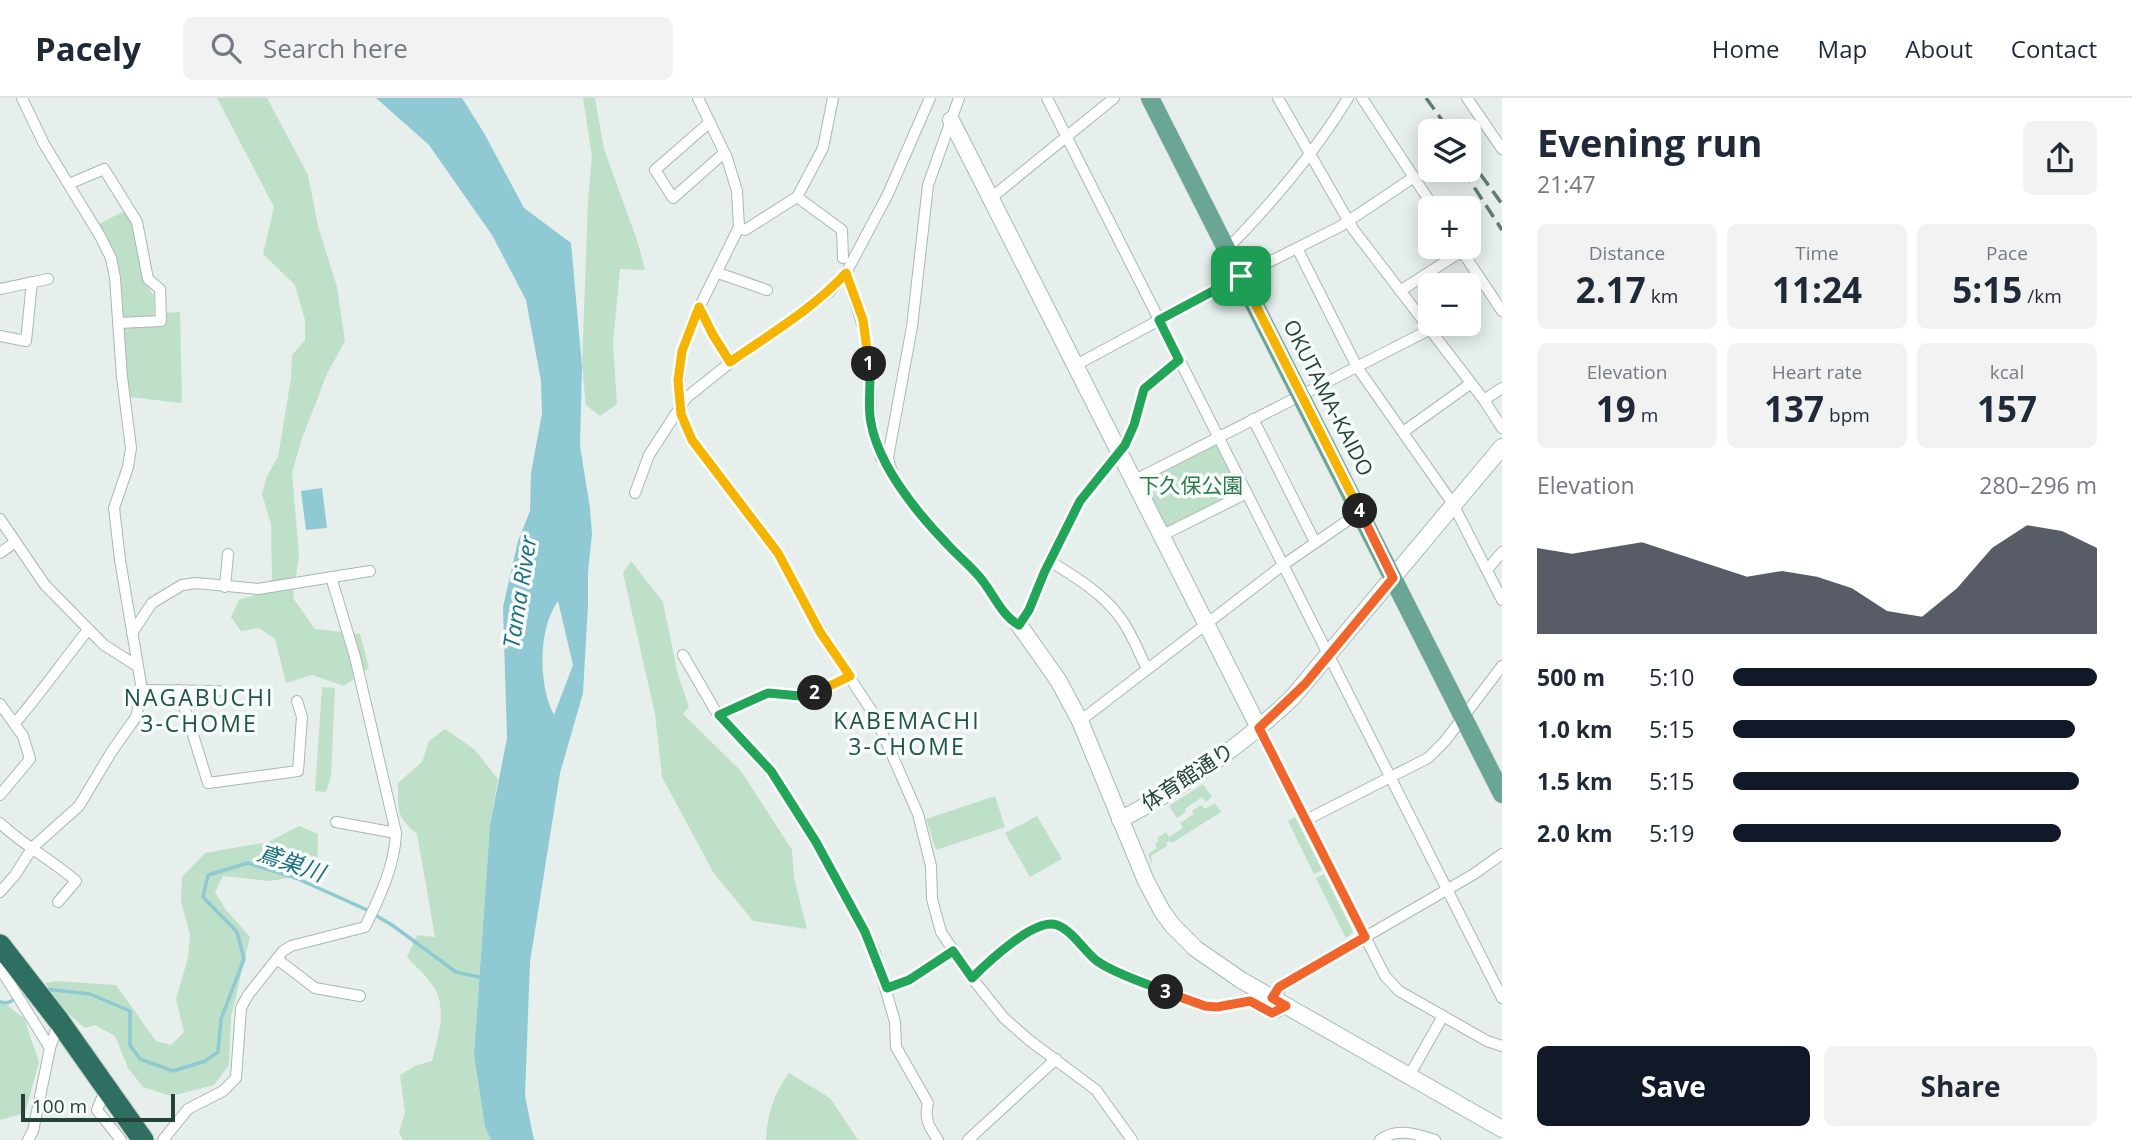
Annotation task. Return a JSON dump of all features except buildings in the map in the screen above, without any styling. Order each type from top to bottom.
[{"type":"highway","points":[[0,944],[26,994],[59,1021],[144,1140]]},
{"type":"main road","name":"OKUTAMA-KAIDO","points":[[1150,98],[1502,794]]},
{"type":"street","points":[[0,892],[33,847],[79,806],[136,717],[142,690],[114,508],[128,467],[131,447],[111,258],[44,144],[22,98]]},
{"type":"street","points":[[698,98],[724,153],[737,191],[738,227],[718,273],[699,307],[682,351],[678,380],[681,414],[692,440],[778,553],[820,632],[886,736],[918,814],[931,866],[941,933],[972,978],[1011,1024],[1096,1090],[1132,1140]]},
{"type":"street","points":[[738,227],[745,230],[797,197],[823,148],[834,98]]},
{"type":"street","points":[[635,493],[649,455],[686,398],[730,362],[829,292],[846,273],[888,194],[930,98]]},
{"type":"street","points":[[890,467],[889,451],[912,327],[928,185],[959,98]]},
{"type":"street","points":[[1047,98],[1502,998]]},
{"type":"street","points":[[991,198],[1114,98]]},
{"type":"street","points":[[1278,98],[1348,221],[1418,315]]},
{"type":"street","points":[[1227,249],[1269,206],[1311,155],[1348,98]]},
{"type":"street","points":[[1362,98],[1426,196]]},
{"type":"street","points":[[1467,98],[1502,149]]},
{"type":"street","points":[[951,120],[1391,984],[1487,1041],[1502,1046]]},
{"type":"street","points":[[710,122],[655,170],[673,198],[724,153]]},
{"type":"street","points":[[69,184],[104,169],[137,222],[148,279],[160,289],[161,321],[118,323]]},
{"type":"street","points":[[1076,365],[1348,221],[1413,177]]},
{"type":"street","points":[[797,197],[842,230],[842,258]]},
{"type":"street","points":[[1297,248],[1357,367],[1454,504],[1502,600]]},
{"type":"street","points":[[1400,291],[1446,259]]},
{"type":"street","points":[[1468,259],[1502,311]]},
{"type":"street","points":[[718,273],[767,290]]},
{"type":"street","points":[[846,273],[865,333],[871,373],[871,422],[881,458],[924,518],[981,579],[1010,620],[1019,625],[1058,680],[1080,721],[1153,896],[1172,925],[1210,960],[1502,1129]]},
{"type":"street","points":[[0,289],[48,279]]},
{"type":"street","points":[[0,336],[26,341],[32,282]]},
{"type":"street","points":[[699,307],[730,362]]},
{"type":"street","points":[[1135,480],[1418,336]]},
{"type":"street","points":[[1434,336],[1484,400],[1502,428]]},
{"type":"street","points":[[1019,625],[1029,610],[1080,501],[1120,452],[1132,430],[1144,389],[1179,360]]},
{"type":"street","points":[[1403,432],[1470,384]]},
{"type":"street","points":[[1484,400],[1502,388]]},
{"type":"street","points":[[1253,419],[1315,542]]},
{"type":"street","name":"体育館通り","points":[[1120,820],[1203,769],[1259,728],[1298,691],[1502,447]]},
{"type":"street","points":[[1163,535],[1247,493]]},
{"type":"street","points":[[1080,721],[1283,565],[1360,512]]},
{"type":"street","points":[[0,519],[45,585],[104,645],[137,666]]},
{"type":"street","points":[[0,553],[14,543]]},
{"type":"street","points":[[1487,570],[1502,552]]},
{"type":"street","points":[[225,587],[228,554]]},
{"type":"street","points":[[1050,561],[1110,605],[1121,618],[1147,669]]},
{"type":"street","points":[[132,633],[152,603],[182,585],[196,583],[258,589],[370,571]]},
{"type":"street","points":[[163,1140],[188,1109],[223,1091],[236,1078],[241,1008],[247,995],[283,951],[291,946],[365,927],[375,907],[394,852],[396,833],[355,657],[331,578]]},
{"type":"street","points":[[15,723],[88,630]]},
{"type":"street","points":[[683,655],[719,715],[771,771],[816,842],[865,932],[887,988],[895,1022],[896,1047],[928,1103],[925,1115],[927,1123],[938,1140]]},
{"type":"street","points":[[1306,820],[1433,754],[1502,666]]},
{"type":"street","points":[[719,715],[762,695],[775,693],[800,696],[815,693],[850,676]]},
{"type":"street","points":[[142,690],[218,691]]},
{"type":"street","points":[[179,690],[208,783],[298,771],[302,717],[298,701]]},
{"type":"street","points":[[0,704],[23,736],[30,760],[0,795]]},
{"type":"street","points":[[336,822],[396,833]]},
{"type":"street","points":[[0,823],[76,881],[58,902]]},
{"type":"street","points":[[972,978],[1002,950],[1038,927],[1052,924],[1064,929],[1097,960],[1112,969],[1171,994],[1205,1006],[1217,1007],[1250,1001],[1272,1013],[1279,1002],[1284,984],[1447,890],[1502,854]]},
{"type":"street","points":[[887,988],[909,980],[953,951]]},
{"type":"street","points":[[277,959],[315,988],[359,996]]},
{"type":"street","points":[[0,968],[26,994],[50,1048]]},
{"type":"street","points":[[1409,1076],[1444,1016]]},
{"type":"street","points":[[28,1140],[33,1131],[50,1048],[59,1021]]},
{"type":"street","points":[[968,1140],[1056,1059]]},
{"type":"street","points":[[108,1091],[97,1110],[121,1140]]},
{"type":"street","points":[[1380,1140],[1391,1133],[1401,1133],[1435,1140]]},
{"type":"green space","points":[[217,98],[267,98],[308,175],[318,226],[337,287],[345,341],[327,374],[302,438],[292,473],[299,555],[293,598],[315,629],[360,634],[369,668],[344,686],[312,675],[286,683],[275,639],[259,628],[241,631],[231,617],[239,600],[255,595],[272,579],[271,524],[262,494],[267,476],[278,457],[291,378],[292,355],[305,340],[305,320],[295,285],[263,254],[274,207]]},
{"type":"green space","points":[[583,98],[595,98],[604,149],[645,270],[620,269],[613,343],[617,404],[600,416],[586,405],[582,366],[592,157]]},
{"type":"green space","points":[[126,210],[131,218],[144,281],[154,296],[154,319],[124,319],[121,316],[113,257],[99,224]]},
{"type":"green space","points":[[180,312],[182,403],[128,397],[121,332],[125,328],[164,326],[163,313]]},
{"type":"green space","name":"下久保公園","points":[[1213,444],[1217,446],[1240,489],[1238,494],[1169,529],[1164,527],[1142,484],[1144,479]]},
{"type":"green space","points":[[631,561],[663,602],[678,675],[689,707],[683,714],[741,771],[792,850],[794,878],[807,929],[753,921],[713,872],[662,777],[655,714],[623,573]]},
{"type":"green space","points":[[322,687],[335,688],[331,776],[326,792],[315,791]]},
{"type":"green space","points":[[445,729],[474,749],[498,779],[490,825],[474,1055],[485,1127],[491,1140],[403,1140],[399,1132],[405,1113],[400,1075],[415,1066],[432,1061],[441,1013],[438,995],[433,986],[407,957],[417,935],[435,937],[417,834],[405,823],[400,812],[398,783],[422,762],[429,741]]},
{"type":"green space","points":[[1203,784],[1212,797],[1206,802],[1202,797],[1177,818],[1169,806]]},
{"type":"green space","points":[[995,796],[1005,827],[936,850],[926,819]]},
{"type":"green space","points":[[1215,803],[1221,812],[1172,843],[1166,843],[1167,846],[1151,856],[1153,867],[1148,854],[1157,848],[1157,838],[1166,832],[1169,837],[1183,828],[1180,823],[1194,814],[1192,811],[1201,805],[1205,809]]},
{"type":"green space","points":[[1037,816],[1062,859],[1030,877],[1005,833]]},
{"type":"green space","points":[[1295,817],[1322,870],[1314,874],[1288,821]]},
{"type":"green space","points":[[299,826],[318,834],[317,873],[270,881],[223,876],[215,892],[226,910],[250,937],[231,1017],[229,1065],[214,1085],[171,1096],[143,1087],[128,1068],[115,1036],[95,1025],[85,1028],[64,1010],[45,983],[56,981],[116,985],[156,1041],[171,1045],[184,1032],[176,999],[188,958],[190,935],[181,901],[182,877],[205,853],[268,842]]},
{"type":"green space","points":[[1324,874],[1353,932],[1346,938],[1316,878]]},
{"type":"green space","points":[[0,1000],[24,1018],[39,1062],[25,1113],[0,1120]]},
{"type":"green space","points":[[789,1073],[830,1098],[858,1140],[766,1140],[772,1105]]},
{"type":"water","name":"Tama River","points":[[376,98],[462,98],[524,208],[571,243],[582,366],[580,446],[592,534],[583,693],[560,773],[530,962],[525,1096],[534,1140],[491,1140],[485,1127],[474,1055],[490,825],[507,738],[503,607],[518,541],[530,511],[531,473],[542,413],[541,381],[526,300],[492,235],[429,145]],"holes":[[[558,601],[573,665],[554,715],[545,689],[542,657],[547,626]]]},
{"type":"water","points":[[322,488],[327,528],[306,530],[301,491]]},
{"type":"waterway","name":"鳶巣川","points":[[45,989],[90,994],[130,1011],[130,1045],[140,1059],[173,1071],[205,1061],[218,1052],[221,1019],[244,959],[237,932],[203,897],[208,875],[248,863],[296,878],[365,909],[392,925],[456,972],[483,978]]},
{"type":"waterway","name":"鳶巣川","points":[[0,1002],[7,1003],[18,998]]},
{"type":"railway","points":[[1426,98],[1441,119]]},
{"type":"railway","points":[[1481,175],[1502,204]]},
{"type":"railway","points":[[1471,182],[1502,230]]},
{"type":"district","name":"NAGABUCHI 3-CHOME","points":[[199,711]]},
{"type":"district","name":"KABEMACHI 3-CHOME","points":[[907,734]]},
{"type":"route","points":[[846,273],[863,320],[871,373],[871,422],[881,458],[924,518],[981,579],[1010,620],[1019,625],[1029,610],[1044,573],[1082,497],[1125,445],[1144,389],[1179,360],[1159,320],[1241,276],[1393,578],[1305,684],[1259,728],[1365,937],[1279,987],[1272,998],[1286,1006],[1272,1013],[1250,1001],[1217,1007],[1205,1006],[1171,994],[1112,969],[1097,960],[1064,929],[1052,924],[1038,927],[1002,950],[972,978],[953,951],[909,980],[887,988],[865,932],[816,842],[771,771],[719,715],[768,693],[800,696],[815,693],[850,676],[820,632],[778,553],[692,440],[681,414],[678,380],[682,351],[699,307],[730,362],[811,306],[829,292],[846,273]]}]
